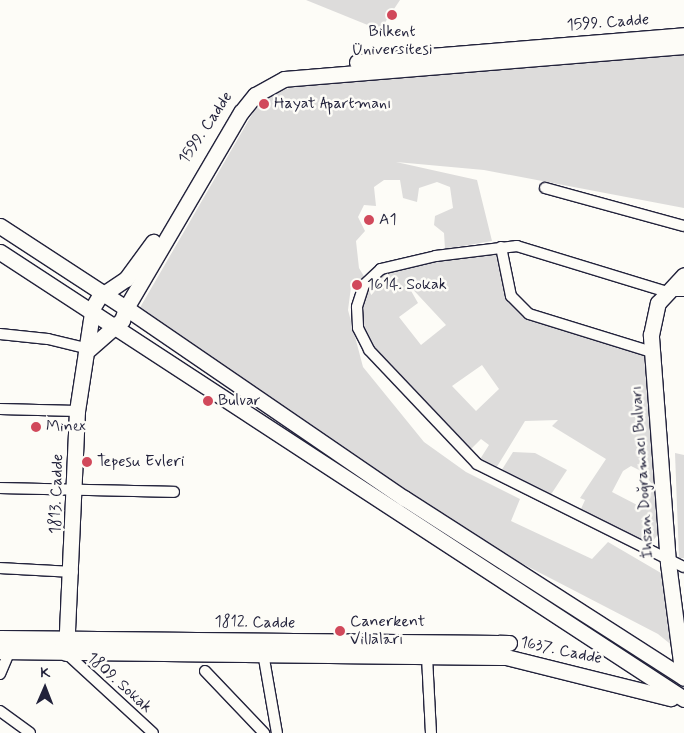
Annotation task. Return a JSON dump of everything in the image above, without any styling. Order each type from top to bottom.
[{"type":"street","name":"1599. Cadde","points":[[92,312],[105,292],[140,263],[236,110],[253,90],[279,76],[317,65],[684,35]]},
{"type":"street","name":"1599. Cadde","points":[[114,326],[122,320],[126,308],[241,112],[255,95],[284,80],[684,46]]},
{"type":"street","points":[[544,188],[684,226]]},
{"type":"street","points":[[0,226],[105,292],[404,498],[683,677]]},
{"type":"street","points":[[684,291],[664,291],[517,246],[501,247],[381,270],[364,285],[358,307],[358,328],[369,350],[477,464],[668,563],[684,567]]},
{"type":"street","points":[[501,247],[511,296],[529,314],[652,352]]},
{"type":"street","points":[[0,252],[684,701]]},
{"type":"street","name":"İhsan Doğramacı Bulvarı","points":[[683,677],[668,563],[652,352],[653,317],[664,291],[684,275]]},
{"type":"street","name":"1813. Cadde","points":[[67,647],[73,572],[77,411],[89,349],[92,312]]},
{"type":"street","points":[[0,334],[37,337],[89,349],[114,326]]},
{"type":"street","points":[[0,409],[77,411]]},
{"type":"street","points":[[0,488],[174,492]]},
{"type":"street","points":[[0,568],[73,572]]},
{"type":"street","name":"1812. Cadde","points":[[0,638],[67,647],[263,653],[427,649],[509,643]]},
{"type":"street","name":"1812. Cadde","points":[[5,651],[67,647],[427,649]]},
{"type":"street","name":"1809. Sokak","points":[[67,647],[153,733]]},
{"type":"street","points":[[427,649],[431,733]]},
{"type":"street","name":"1637. Cadde","points":[[427,649],[514,658],[684,701]]},
{"type":"street","points":[[0,674],[5,651]]},
{"type":"street","points":[[263,653],[276,733]]},
{"type":"street","points":[[204,671],[264,733]]},
{"type":"street","points":[[0,711],[30,733]]},
{"type":"shaded area","points":[[306,0],[400,0],[380,30]]},
{"type":"shaded area","points":[[684,55],[684,208],[484,170],[396,162],[477,180],[492,241],[445,249],[444,233],[434,225],[435,216],[453,208],[450,187],[437,182],[419,188],[417,202],[403,198],[400,180],[384,180],[374,187],[376,206],[364,205],[358,217],[365,231],[356,241],[359,268],[365,278],[351,287],[348,310],[363,367],[424,442],[466,472],[520,499],[511,521],[592,559],[608,542],[661,573],[674,647],[658,634],[500,552],[138,311],[254,111],[274,94],[297,85]]},
{"type":"shaded area","points":[[501,247],[511,296],[530,314],[648,355],[661,530],[648,548],[580,511],[585,500],[580,498],[606,459],[552,426],[558,420],[525,421],[493,473],[477,464],[489,445],[481,439],[467,453],[384,357],[379,360],[358,328],[364,285],[381,269]],"holes":[[[406,282],[446,325],[421,345],[399,317],[418,303]],[[482,365],[499,389],[476,411],[452,386]],[[631,466],[643,472],[654,487],[643,508],[612,492],[623,471]]]},
{"type":"shaded area","points":[[513,452],[535,453],[567,470],[550,496],[498,476]]},
{"type":"shaded area","points":[[675,453],[684,455],[684,558],[679,558]]},
{"type":"place","name":"Bilkent Üniversitesi","points":[[392,15]]},
{"type":"place","name":"Hayat Apartmanı","points":[[264,104]]},
{"type":"place","name":"A1","points":[[369,220]]},
{"type":"place","name":"1614. Sokak","points":[[357,285]]},
{"type":"place","name":"Bulvar","points":[[208,401]]},
{"type":"place","name":"Minex","points":[[36,427]]},
{"type":"place","name":"Tepesu Evleri","points":[[87,462]]},
{"type":"place","name":"Canerkent Villaları","points":[[340,631]]}]
